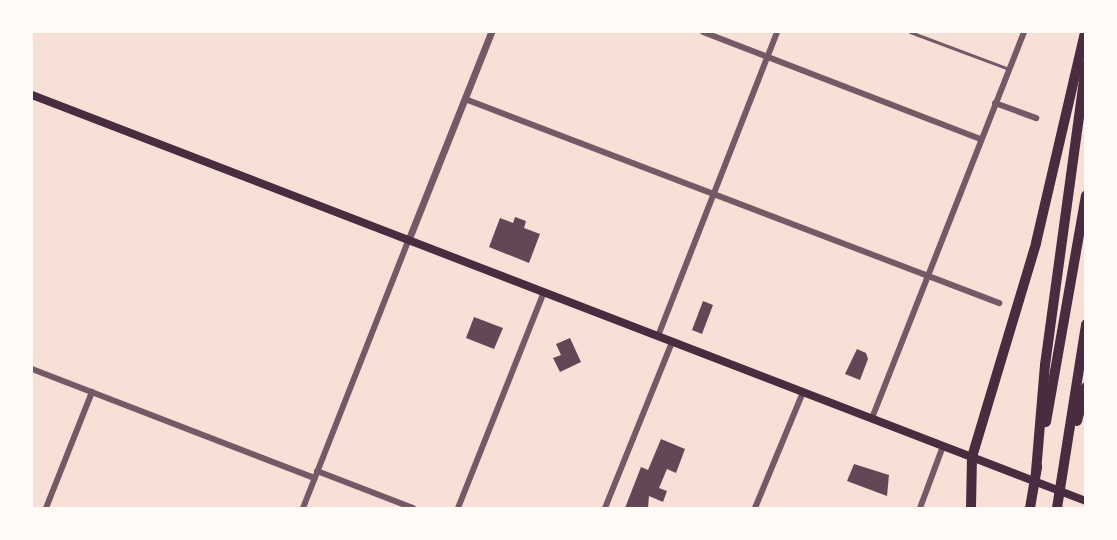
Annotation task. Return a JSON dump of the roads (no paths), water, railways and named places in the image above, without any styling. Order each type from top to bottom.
[{"type":"highway","points":[[971,508],[972,457],[1036,243],[1085,32]]},
{"type":"highway","points":[[1036,472],[1046,354],[1086,65]]},
{"type":"highway","points":[[1029,508],[1086,195]]},
{"type":"highway","points":[[1057,508],[1086,324]]},
{"type":"highway","points":[[1064,471],[1086,387]]},
{"type":"main road","points":[[32,94],[1086,501]]},
{"type":"street","points":[[303,508],[491,32]]},
{"type":"street","points":[[703,32],[981,139]]},
{"type":"street","points":[[658,336],[777,32]]},
{"type":"street","points":[[872,418],[1024,32]]},
{"type":"street","points":[[465,99],[999,303]]},
{"type":"street","points":[[996,103],[1036,118]]},
{"type":"street","points":[[458,508],[544,292]]},
{"type":"street","points":[[605,508],[672,342]]},
{"type":"street","points":[[32,369],[316,475],[413,508]]},
{"type":"street","points":[[46,508],[92,392]]},
{"type":"street","points":[[755,508],[803,392]]},
{"type":"street","points":[[920,508],[943,446]]},
{"type":"lane","points":[[910,32],[1009,69]]}]
